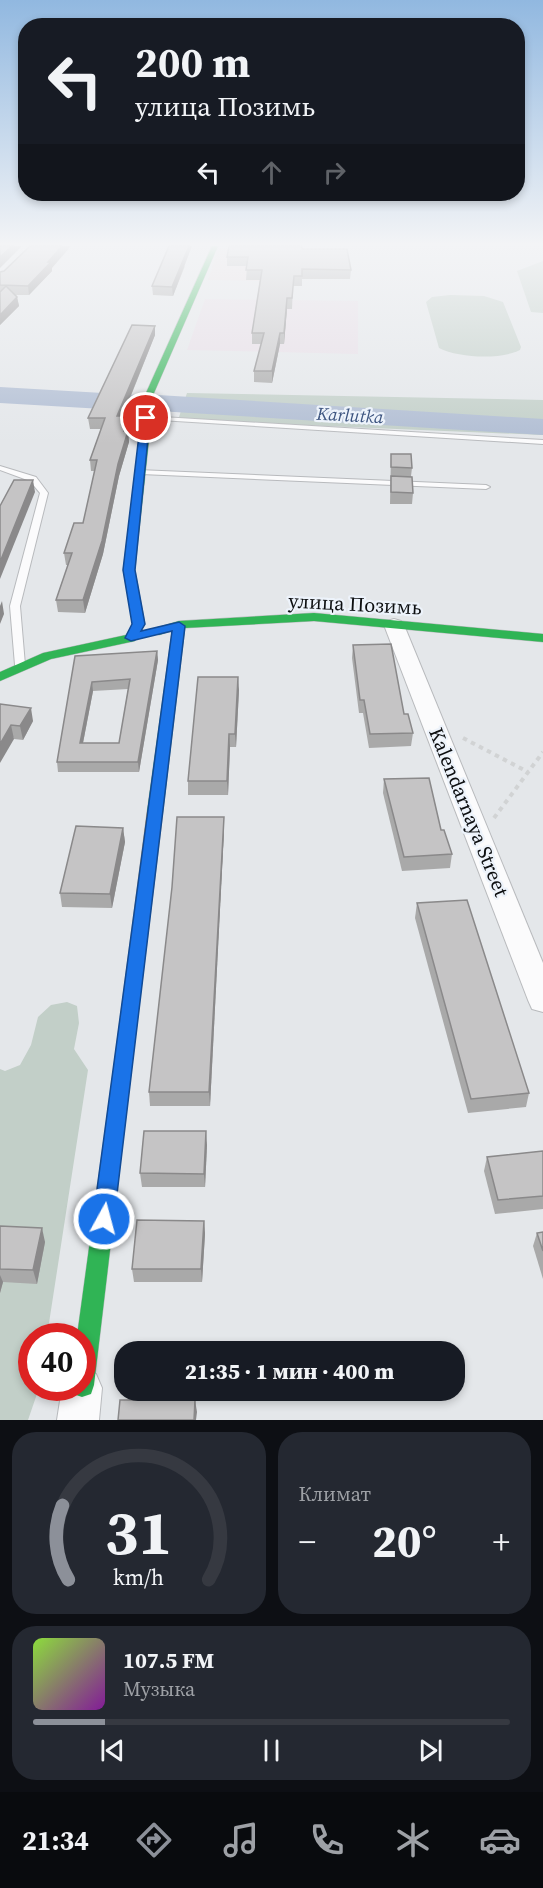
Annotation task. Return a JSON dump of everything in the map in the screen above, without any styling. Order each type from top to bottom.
[{"type":"street","points":[[131,638],[139,624],[129,570],[150,393],[186,312]]},
{"type":"street","name":"улица Позимь","points":[[0,677],[20,665],[45,656],[179,626],[314,617],[543,638]]},
{"type":"street","name":"Kalendarnaya Street","points":[[394,625],[543,1000]]},
{"type":"street","points":[[90,1323],[179,626]]},
{"type":"street","points":[[78,1420],[80,1401]]},
{"type":"lane","points":[[146,418],[543,442]]},
{"type":"lane","points":[[0,468],[33,479],[44,494],[15,606],[20,665]]},
{"type":"lane","points":[[141,472],[486,487]]},
{"type":"path","points":[[434,723],[528,772]]},
{"type":"path","points":[[479,838],[543,752]]},
{"type":"shaded area","points":[[200,312],[358,312],[358,354],[187,350]]},
{"type":"shaded area","points":[[429,312],[507,312],[521,347],[520,350],[512,353],[491,356],[468,356],[439,348]]},
{"type":"shaded area","points":[[187,393],[543,400],[543,435],[178,420]]},
{"type":"shaded area","points":[[67,1002],[77,1006],[79,1023],[74,1049],[88,1070],[49,1323],[18,1323],[18,1401],[35,1401],[28,1420],[0,1420],[0,1069],[5,1071],[20,1065],[31,1045],[38,1017],[51,1005]]},
{"type":"building","points":[[255,312],[286,312],[284,333],[280,333],[272,371],[254,371],[264,333],[252,333]]},
{"type":"building","points":[[132,325],[155,326],[117,416],[129,416],[124,431],[128,431],[118,464],[102,541],[83,600],[56,600],[72,553],[64,553],[74,523],[83,523],[97,460],[90,460],[105,418],[88,418]]},
{"type":"building","points":[[391,454],[411,454],[412,468],[391,467]]},
{"type":"building","points":[[391,476],[412,477],[413,493],[391,492]]},
{"type":"building","points":[[14,480],[33,480],[0,562],[0,506]]},
{"type":"building","points":[[391,644],[404,714],[408,714],[413,733],[370,734],[364,700],[360,700],[353,645]]},
{"type":"building","points":[[157,651],[138,762],[57,762],[75,656]],"holes":[[[130,679],[119,743],[80,743],[92,682]]]},
{"type":"building","points":[[198,677],[238,677],[235,734],[229,734],[227,781],[188,781]]},
{"type":"building","points":[[0,704],[31,708],[20,726],[11,725],[0,744]]},
{"type":"building","points":[[429,778],[441,830],[444,830],[452,854],[404,857],[384,779]]},
{"type":"building","points":[[177,817],[224,817],[209,1092],[149,1092],[172,887]]},
{"type":"building","points":[[76,826],[123,828],[110,894],[60,893]]},
{"type":"building","points":[[467,900],[529,1093],[471,1099],[417,903]]},
{"type":"building","points":[[144,1131],[206,1131],[204,1174],[140,1173]]},
{"type":"building","points":[[543,1151],[543,1196],[498,1200],[487,1157]]},
{"type":"building","points":[[137,1220],[204,1221],[201,1269],[132,1269]]},
{"type":"building","points":[[0,1226],[42,1228],[33,1270],[0,1269]]},
{"type":"building","points":[[543,1232],[543,1251],[537,1233]]},
{"type":"building","points":[[120,1401],[195,1401],[194,1420],[118,1420]]},
{"type":"waterway","name":"Karlutka","points":[[0,395],[137,403]]},
{"type":"waterway","name":"Karlutka","points":[[158,403],[543,427]]},
{"type":"traffic: fast","points":[[0,677],[47,656],[131,638],[139,624],[129,570],[150,393],[186,312]]},
{"type":"traffic: fast","points":[[159,631],[179,625],[314,617],[543,638]]},
{"type":"traffic: fast","points":[[155,812],[179,625]]},
{"type":"traffic: fast","points":[[90,1323],[124,1057]]},
{"type":"traffic: slow","points":[[124,1057],[155,812]]},
{"type":"route","points":[[104,1219],[179,626],[131,638],[139,624],[129,570],[146,418]]}]
